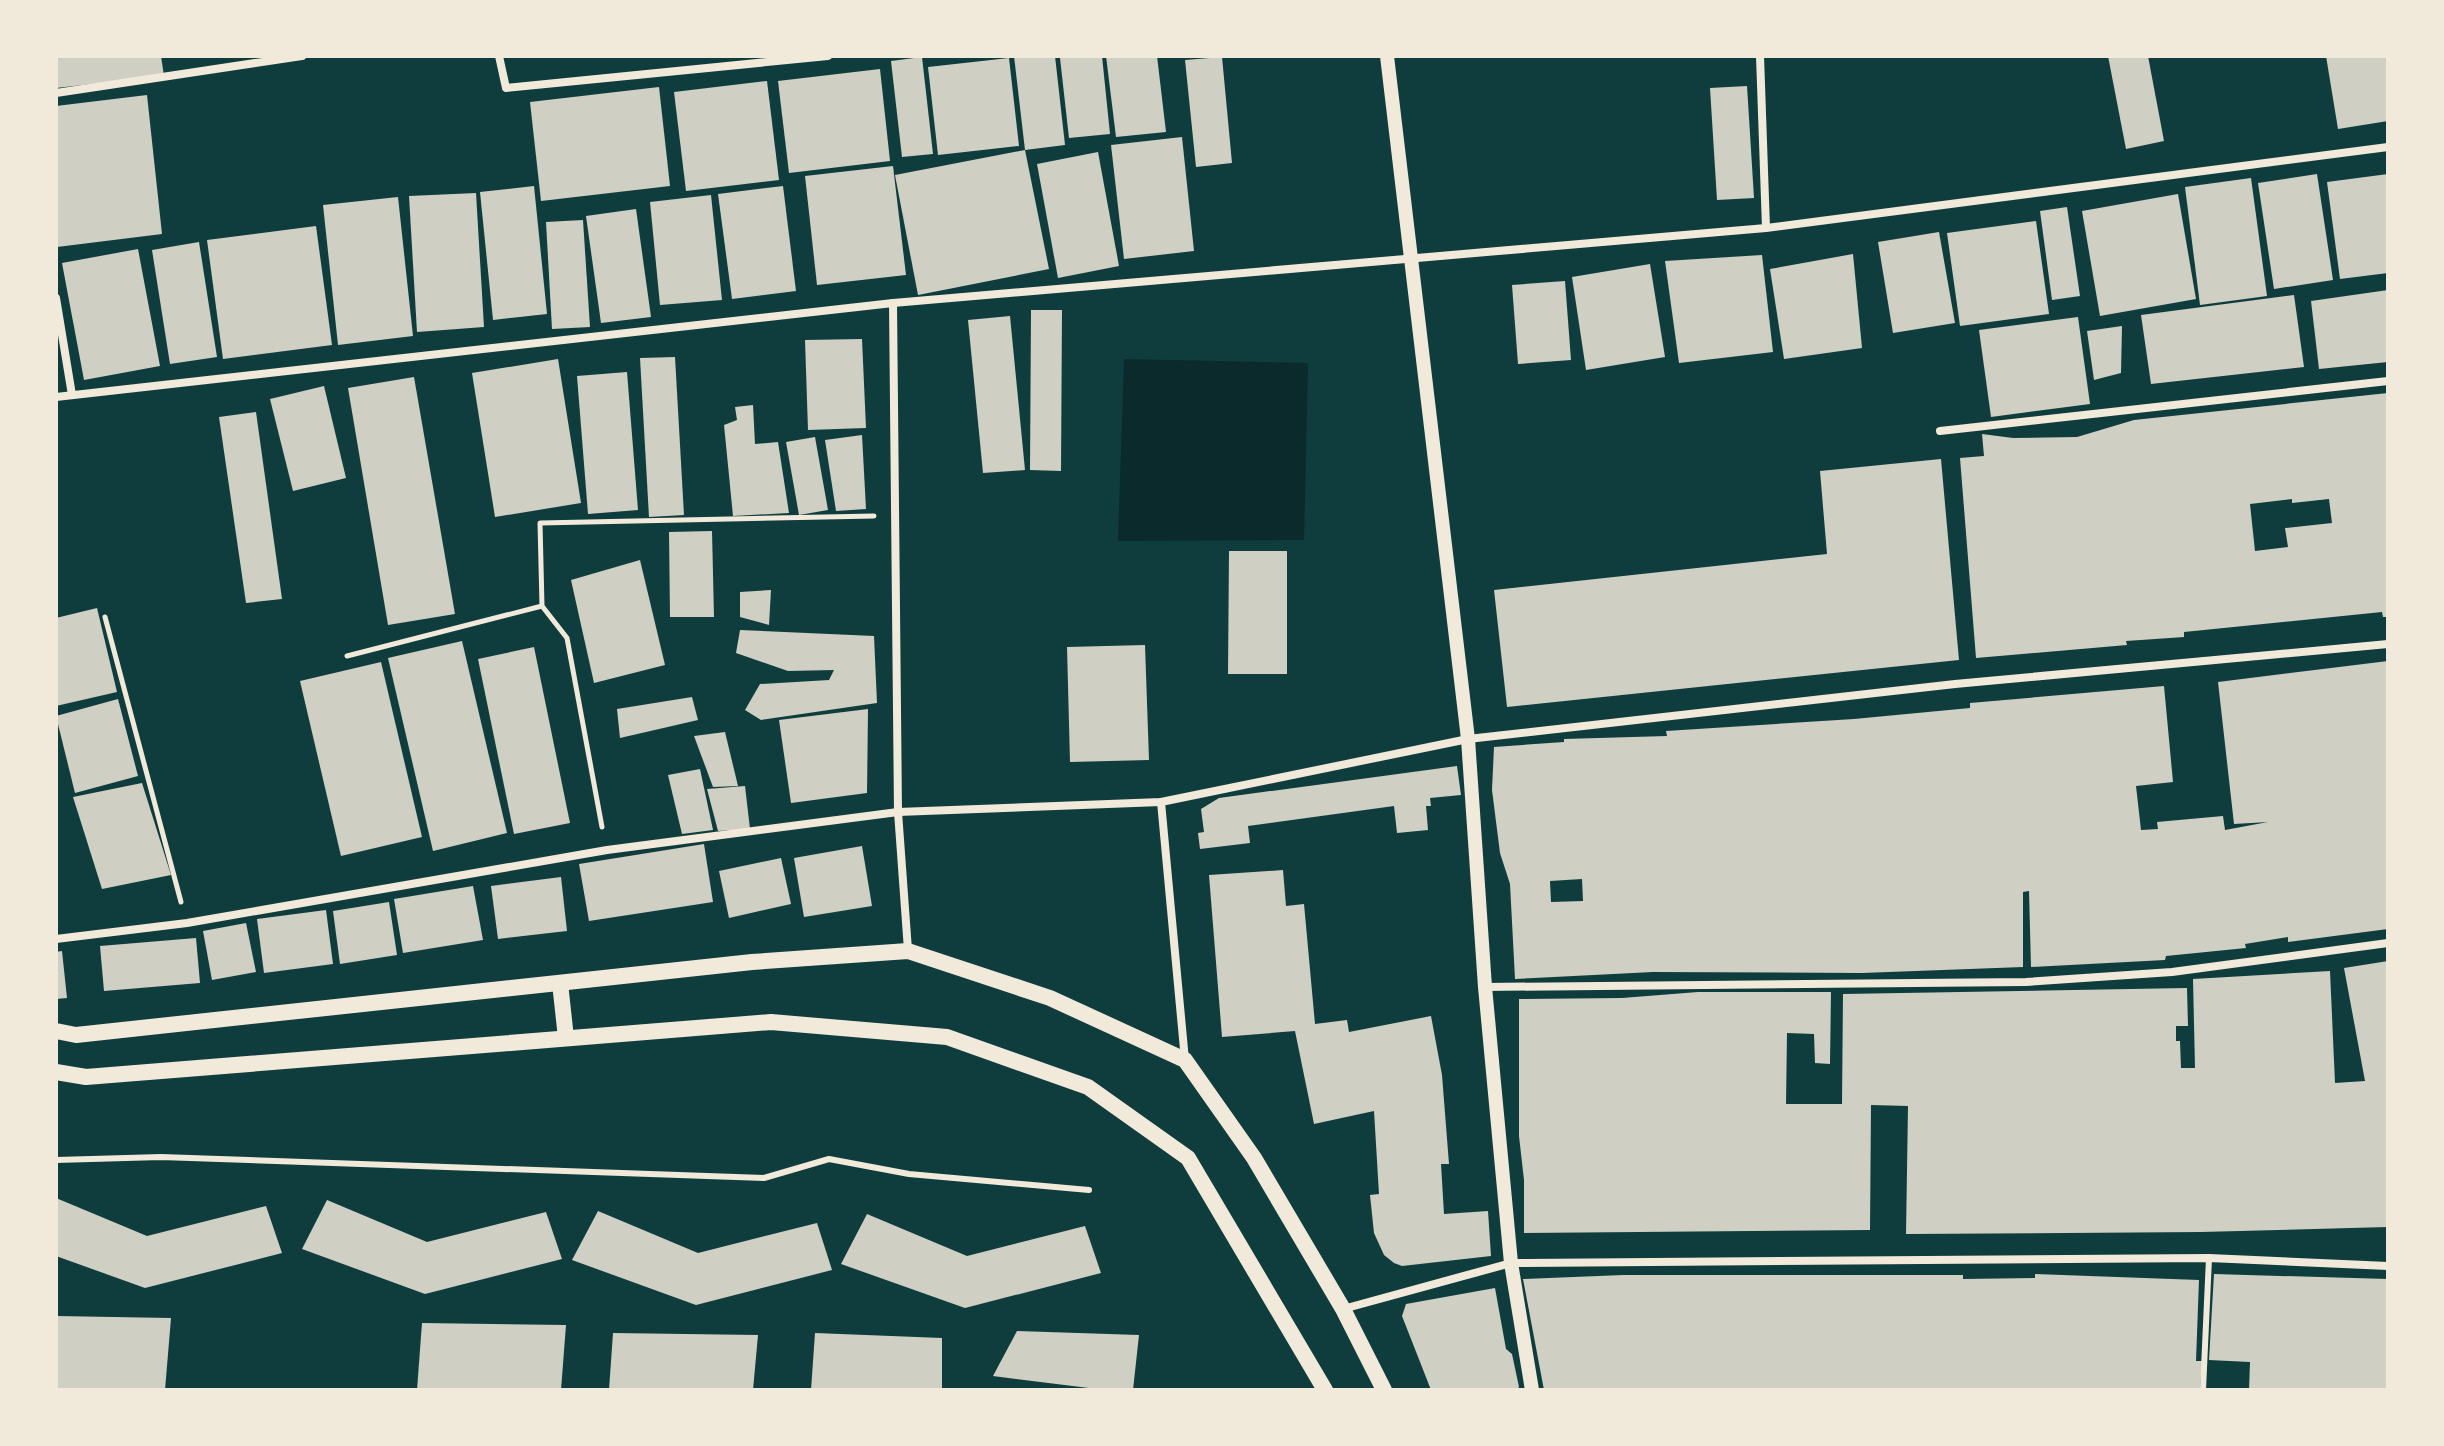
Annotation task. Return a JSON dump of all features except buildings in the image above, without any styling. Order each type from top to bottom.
[{"type":"main road","points":[[56,1031],[76,1035],[752,962],[908,951],[1050,998],[1185,1060],[1254,1158],[1343,1309],[1384,1390]]},
{"type":"main road","points":[[560,983],[566,1038]]},
{"type":"main road","points":[[56,1072],[86,1077],[771,1022],[947,1037],[1088,1087],[1188,1158],[1325,1390]]},
{"type":"street","points":[[56,93],[302,56]]},
{"type":"street","points":[[499,56],[506,88],[828,56]]},
{"type":"street","points":[[1387,56],[1468,739],[1485,987],[1511,1263],[1532,1390]]},
{"type":"street","points":[[1760,56],[1766,228]]},
{"type":"street","points":[[56,397],[893,303],[1766,228],[2388,147]]},
{"type":"street","points":[[56,298],[72,395]]},
{"type":"street","points":[[893,303],[898,812],[908,951]]},
{"type":"street","points":[[1940,431],[2388,381]]},
{"type":"street","points":[[56,939],[187,923],[607,850],[898,812],[1161,802],[1468,739],[1939,686],[2388,644]]},
{"type":"street","points":[[1161,802],[1185,1060]]},
{"type":"street","points":[[1485,987],[2026,982],[2172,972],[2388,943]]},
{"type":"street","points":[[1343,1309],[1511,1263],[2209,1258],[2388,1266]]},
{"type":"lane","points":[[56,1160],[161,1157],[764,1178],[829,1159],[909,1174],[1089,1190]]},
{"type":"lane","points":[[2203,1390],[2209,1258]]},
{"type":"path","points":[[607,850],[567,638],[542,606],[540,523],[895,516]]},
{"type":"path","points":[[347,656],[542,606]]},
{"type":"path","points":[[105,617],[187,923]]},
{"type":"water","points":[[1124,359],[1308,363],[1304,540],[1118,541]]}]
